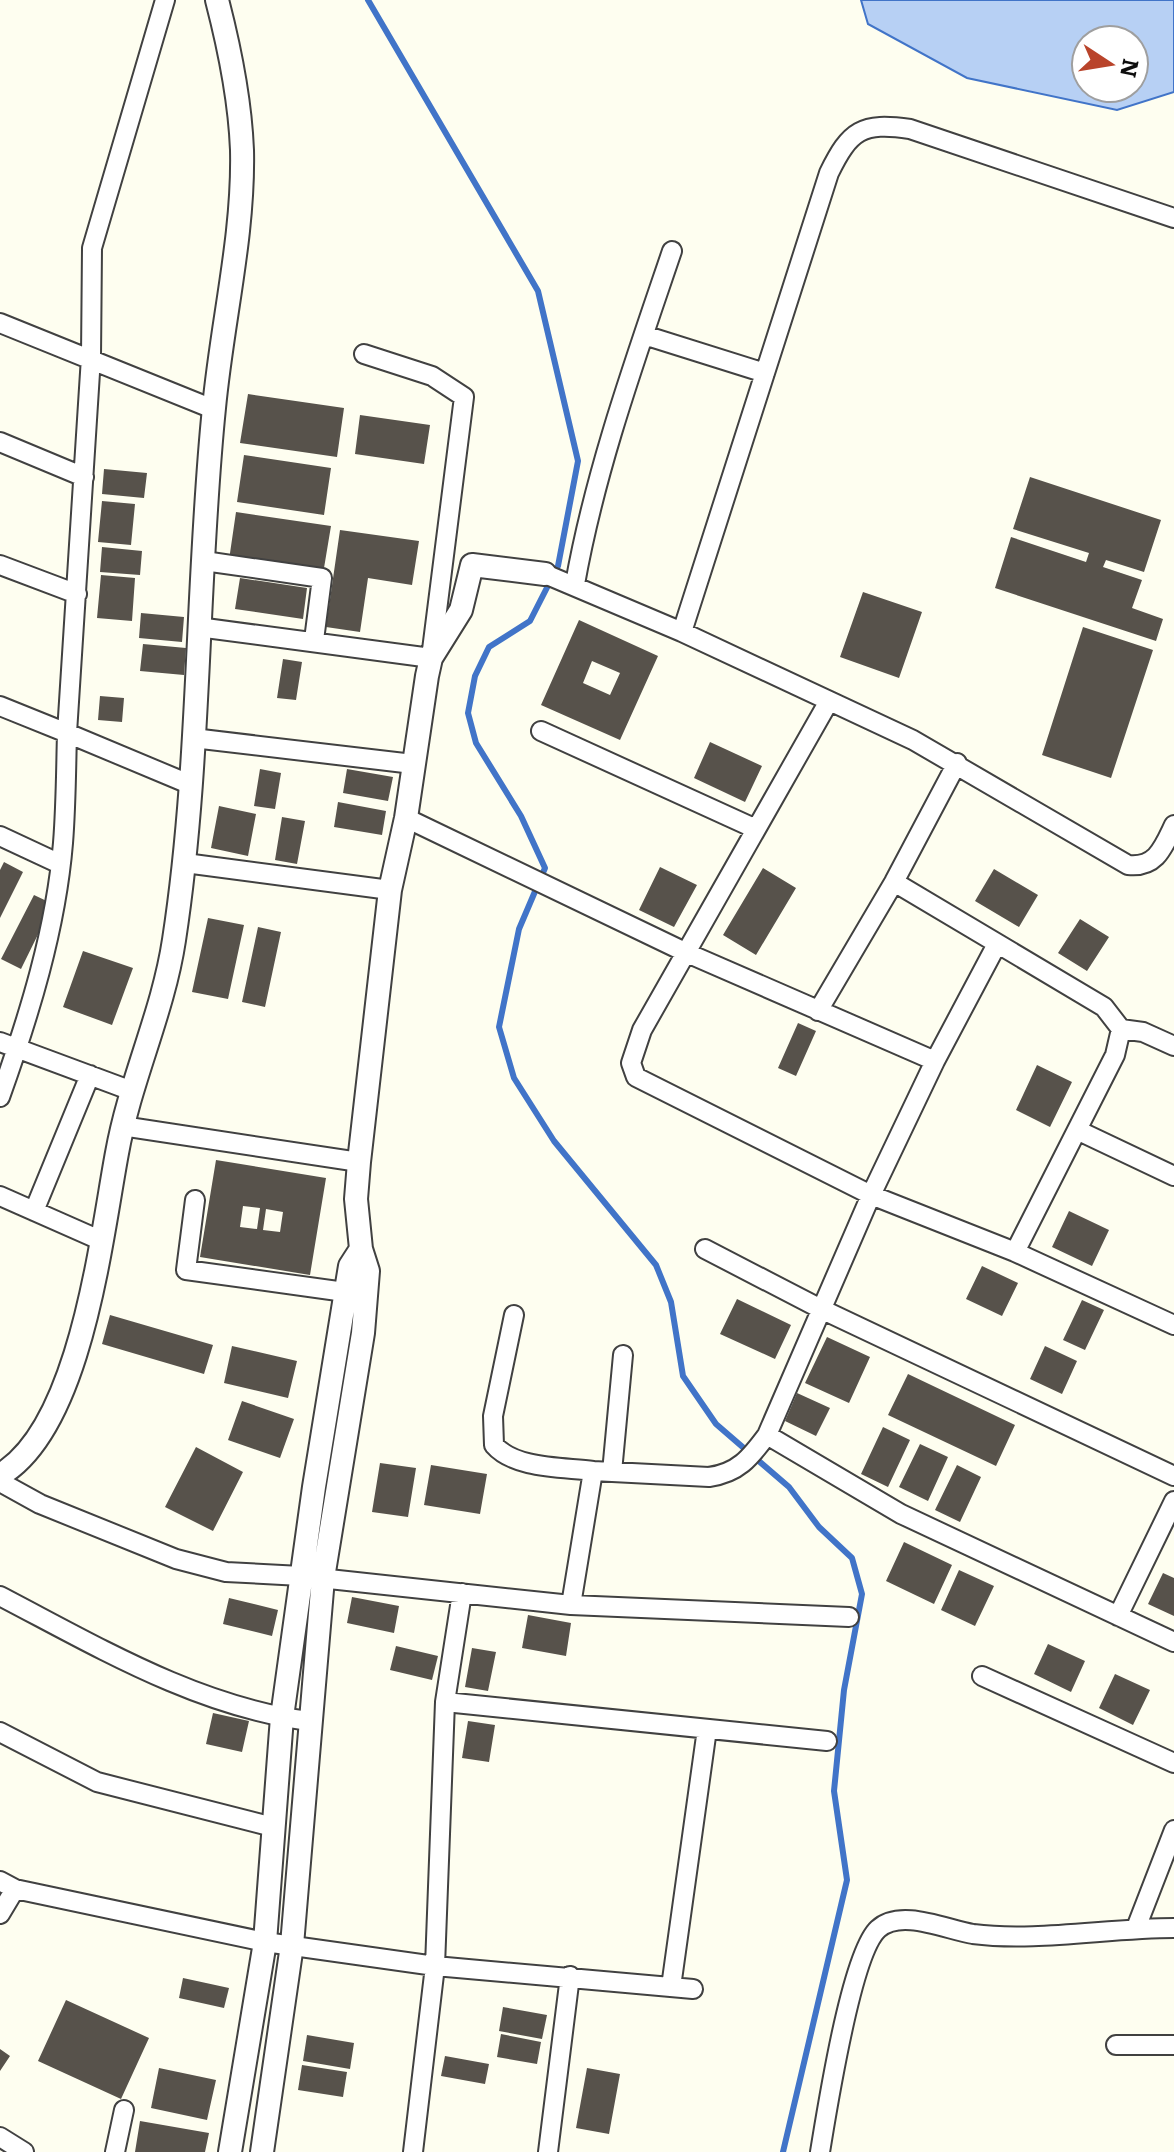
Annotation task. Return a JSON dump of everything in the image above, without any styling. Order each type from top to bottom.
[{"type":"street","points":[[0,1097],[9,1045],[50,927],[60,864],[91,357],[92,248],[165,0]]},
{"type":"street","points":[[0,1475],[32,1446],[55,1403],[81,1333],[102,1241],[122,1126],[164,998],[185,863],[213,409],[240,200],[242,151],[238,97],[217,0]]},
{"type":"street","points":[[682,632],[829,173],[855,132],[879,124],[910,129],[1174,218]]},
{"type":"street","points":[[561,579],[582,542],[672,251]]},
{"type":"street","points":[[0,323],[91,357],[213,409]]},
{"type":"street","points":[[644,335],[765,373]]},
{"type":"street","points":[[230,2152],[265,1942],[282,1717],[363,1333],[368,1271],[361,1249],[356,1199],[359,1162],[390,890],[406,818],[431,658],[464,397],[432,376],[364,354]]},
{"type":"street","points":[[0,442],[84,477]]},
{"type":"street","points":[[204,561],[322,578],[314,640]]},
{"type":"street","points":[[0,565],[77,594]]},
{"type":"street","points":[[431,658],[461,610],[472,565],[561,579],[682,632],[957,763],[1128,865],[1143,867],[1153,861],[1174,825]]},
{"type":"street","points":[[198,627],[314,640],[431,658]]},
{"type":"street","points":[[829,701],[633,1051],[631,1063],[636,1077],[871,1195],[1015,1252],[1174,1325]]},
{"type":"street","points":[[0,706],[189,784]]},
{"type":"street","points":[[541,731],[756,829]]},
{"type":"street","points":[[193,738],[413,764]]},
{"type":"street","points":[[818,1011],[894,882],[957,763]]},
{"type":"street","points":[[406,818],[687,953],[935,1061]]},
{"type":"street","points":[[0,836],[60,864]]},
{"type":"street","points":[[185,863],[390,890]]},
{"type":"street","points":[[894,882],[1104,1007],[1121,1029],[1143,1032],[1174,1046]]},
{"type":"street","points":[[514,1315],[493,1416],[494,1445],[503,1455],[520,1461],[602,1472],[709,1477],[726,1475],[747,1462],[765,1438],[871,1195],[935,1061],[997,944]]},
{"type":"street","points":[[1015,1252],[1115,1055],[1121,1029]]},
{"type":"street","points":[[9,1045],[132,1091]]},
{"type":"street","points":[[34,1211],[90,1075]]},
{"type":"street","points":[[122,1126],[359,1162]]},
{"type":"street","points":[[1077,1130],[1174,1176]]},
{"type":"street","points":[[0,1196],[102,1241]]},
{"type":"street","points":[[195,1200],[186,1270],[345,1292]]},
{"type":"street","points":[[262,2152],[292,1945],[309,1721],[312,1577],[345,1292],[350,1266],[361,1249]]},
{"type":"street","points":[[705,1249],[821,1309],[1174,1476]]},
{"type":"street","points":[[571,1605],[602,1472],[623,1355]]},
{"type":"street","points":[[765,1438],[901,1514],[1174,1642]]},
{"type":"street","points":[[0,1482],[40,1504],[186,1562],[236,1574],[312,1577],[571,1605],[849,1617]]},
{"type":"street","points":[[1118,1616],[1174,1501]]},
{"type":"street","points":[[413,2152],[435,1966],[445,1702],[462,1593]]},
{"type":"street","points":[[0,1596],[164,1680],[282,1717],[309,1721]]},
{"type":"street","points":[[982,1676],[1174,1763]]},
{"type":"street","points":[[445,1702],[827,1741]]},
{"type":"street","points":[[671,1987],[707,1729]]},
{"type":"street","points":[[0,1732],[97,1782],[273,1827]]},
{"type":"street","points":[[1136,1928],[1174,1830]]},
{"type":"street","points":[[0,1914],[7,1885],[265,1942],[435,1966],[693,1989]]},
{"type":"street","points":[[820,2152],[836,2064],[859,1969],[869,1940],[879,1927],[890,1922],[920,1922],[997,1937],[1174,1928]]},
{"type":"street","points":[[548,2152],[570,1976]]},
{"type":"street","points":[[1116,2045],[1174,2045]]},
{"type":"street","points":[[115,2152],[124,2110]]},
{"type":"water","points":[[861,0],[1174,0],[1174,92],[1150,100],[1150,24],[1070,24],[1070,100],[967,78],[868,24]]},
{"type":"water","points":[[1089,104],[1136,104],[1117,110]]},
{"type":"building","points":[[248,394],[344,408],[337,457],[240,443]]},
{"type":"building","points":[[360,415],[430,425],[424,464],[355,454]]},
{"type":"building","points":[[244,455],[331,468],[324,515],[237,502]]},
{"type":"building","points":[[104,469],[147,473],[144,498],[102,494]]},
{"type":"building","points":[[1030,477],[1161,520],[1144,572],[1106,560],[1103,567],[1142,580],[1132,608],[1163,619],[1156,641],[995,588],[1011,537],[1086,562],[1089,553],[1013,529]]},
{"type":"building","points":[[102,501],[135,504],[131,545],[98,542]]},
{"type":"building","points":[[236,512],[331,526],[323,574],[229,560]]},
{"type":"building","points":[[340,530],[419,541],[412,585],[368,578],[360,632],[326,627]]},
{"type":"building","points":[[102,547],[142,551],[140,575],[100,572]]},
{"type":"building","points":[[101,575],[135,578],[132,621],[97,618]]},
{"type":"building","points":[[240,578],[307,588],[303,619],[235,609]]},
{"type":"building","points":[[863,592],[922,612],[899,678],[840,657]]},
{"type":"building","points":[[141,613],[184,617],[182,642],[139,638]]},
{"type":"building","points":[[579,620],[658,656],[620,740],[541,705]],"holes":[[[592,661],[620,673],[610,695],[583,683]]]},
{"type":"building","points":[[1083,627],[1153,650],[1111,778],[1042,755]]},
{"type":"building","points":[[143,644],[186,648],[184,675],[140,671]]},
{"type":"building","points":[[283,659],[302,662],[296,700],[277,698]]},
{"type":"building","points":[[100,696],[124,698],[122,722],[98,720]]},
{"type":"building","points":[[710,742],[762,766],[745,802],[694,778]]},
{"type":"building","points":[[260,769],[281,773],[275,809],[254,806]]},
{"type":"building","points":[[347,769],[393,777],[388,801],[343,793]]},
{"type":"building","points":[[338,802],[386,811],[382,835],[334,827]]},
{"type":"building","points":[[219,806],[256,814],[248,856],[211,848]]},
{"type":"building","points":[[282,817],[305,821],[297,864],[275,860]]},
{"type":"building","points":[[4,862],[23,872],[0,918],[0,870]]},
{"type":"building","points":[[660,867],[697,885],[674,927],[639,910]]},
{"type":"building","points":[[763,868],[796,888],[756,955],[723,935]]},
{"type":"building","points":[[994,869],[1038,895],[1019,927],[975,901]]},
{"type":"building","points":[[34,895],[53,904],[21,969],[1,959]]},
{"type":"building","points":[[208,918],[244,925],[228,999],[192,992]]},
{"type":"building","points":[[1080,919],[1109,937],[1087,971],[1058,953]]},
{"type":"building","points":[[258,927],[281,932],[265,1007],[242,1002]]},
{"type":"building","points":[[83,951],[133,968],[112,1025],[63,1007]]},
{"type":"building","points":[[798,1023],[816,1031],[796,1076],[778,1068]]},
{"type":"building","points":[[1037,1065],[1072,1082],[1050,1127],[1016,1110]]},
{"type":"building","points":[[216,1160],[326,1178],[310,1275],[200,1257]],"holes":[[[243,1206],[260,1208],[257,1229],[240,1227]],[[266,1209],[283,1212],[280,1232],[263,1230]]]},
{"type":"building","points":[[1069,1211],[1109,1230],[1092,1266],[1052,1247]]},
{"type":"building","points":[[982,1266],[1018,1283],[1002,1316],[966,1299]]},
{"type":"building","points":[[737,1299],[791,1325],[775,1359],[720,1334]]},
{"type":"building","points":[[1082,1300],[1104,1310],[1085,1350],[1063,1340]]},
{"type":"building","points":[[110,1315],[213,1345],[204,1374],[102,1344]]},
{"type":"building","points":[[827,1337],[870,1357],[849,1403],[805,1383]]},
{"type":"building","points":[[232,1346],[297,1361],[288,1398],[224,1383]]},
{"type":"building","points":[[1045,1346],[1077,1361],[1062,1394],[1030,1379]]},
{"type":"building","points":[[908,1374],[1015,1425],[996,1466],[888,1415]]},
{"type":"building","points":[[797,1393],[830,1408],[816,1436],[785,1421]]},
{"type":"building","points":[[242,1401],[294,1419],[280,1458],[228,1440]]},
{"type":"building","points":[[883,1427],[910,1440],[888,1487],[861,1474]]},
{"type":"building","points":[[920,1444],[948,1457],[928,1501],[899,1487]]},
{"type":"building","points":[[196,1447],[243,1472],[213,1531],[165,1507]]},
{"type":"building","points":[[380,1463],[416,1468],[408,1517],[372,1512]]},
{"type":"building","points":[[431,1465],[487,1474],[480,1514],[424,1505]]},
{"type":"building","points":[[957,1465],[981,1477],[960,1522],[935,1510]]},
{"type":"building","points":[[904,1542],[952,1565],[934,1604],[886,1581]]},
{"type":"building","points":[[959,1570],[994,1586],[975,1626],[941,1610]]},
{"type":"building","points":[[1163,1573],[1174,1578],[1174,1616],[1148,1604]]},
{"type":"building","points":[[352,1597],[399,1606],[394,1633],[347,1623]]},
{"type":"building","points":[[229,1598],[278,1610],[272,1636],[223,1624]]},
{"type":"building","points":[[528,1615],[571,1623],[566,1656],[522,1648]]},
{"type":"building","points":[[1048,1644],[1085,1661],[1071,1692],[1034,1674]]},
{"type":"building","points":[[396,1646],[438,1656],[432,1680],[390,1670]]},
{"type":"building","points":[[472,1648],[496,1652],[488,1691],[465,1687]]},
{"type":"building","points":[[1115,1674],[1150,1690],[1133,1725],[1099,1708]]},
{"type":"building","points":[[213,1713],[249,1721],[242,1752],[206,1744]]},
{"type":"building","points":[[468,1721],[495,1725],[489,1762],[462,1758]]},
{"type":"building","points":[[183,1978],[229,1988],[224,2008],[179,1998]]},
{"type":"building","points":[[66,2000],[149,2038],[121,2099],[38,2061]]},
{"type":"building","points":[[503,2007],[547,2015],[542,2039],[499,2031]]},
{"type":"building","points":[[501,2034],[541,2042],[537,2064],[497,2057]]},
{"type":"building","points":[[307,2035],[354,2043],[350,2069],[303,2061]]},
{"type":"building","points":[[0,2049],[10,2056],[0,2071]]},
{"type":"building","points":[[445,2056],[489,2064],[485,2084],[441,2076]]},
{"type":"building","points":[[302,2065],[347,2072],[343,2097],[298,2090]]},
{"type":"building","points":[[159,2068],[216,2080],[207,2120],[151,2108]]},
{"type":"building","points":[[587,2068],[620,2074],[609,2134],[576,2128]]},
{"type":"building","points":[[140,2121],[209,2133],[205,2152],[135,2152]]},
{"type":"waterway","points":[[368,0],[538,291],[578,461],[558,566],[530,621],[489,647],[475,676],[468,713],[476,743],[521,816],[545,868],[519,929],[499,1027],[514,1078],[554,1141],[656,1265],[671,1302],[683,1376],[716,1424],[789,1487],[819,1527],[852,1558],[862,1594],[844,1690],[834,1791],[847,1880],[783,2152]]}]
